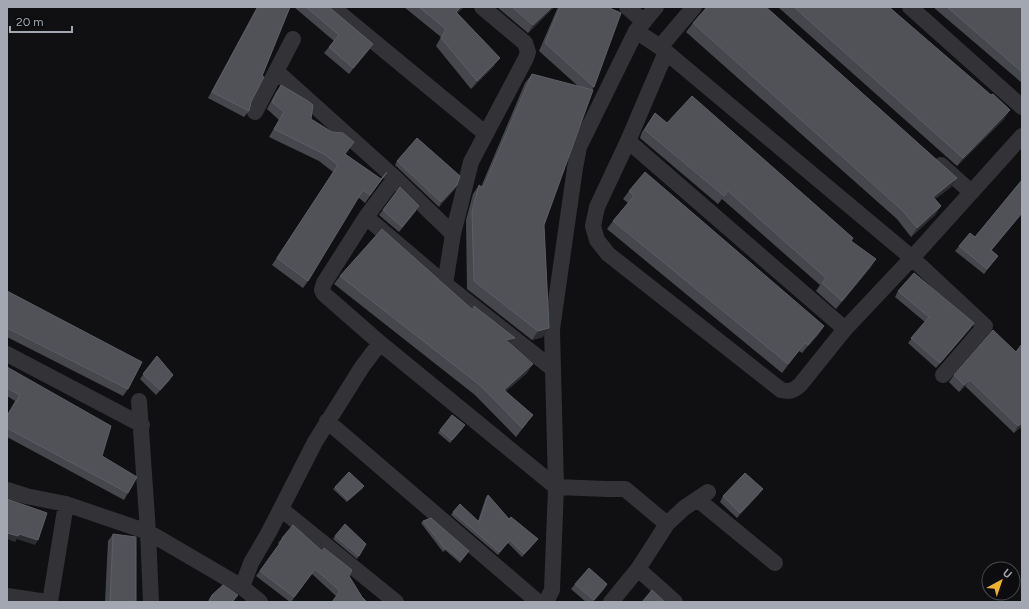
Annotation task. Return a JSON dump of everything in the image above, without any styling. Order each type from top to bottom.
[{"type":"street","points":[[332,7],[486,134]]},
{"type":"street","points":[[444,284],[453,234],[471,162],[528,52],[525,43],[482,7]]},
{"type":"street","points":[[627,7],[640,27],[663,49],[912,258],[985,326],[943,375]]},
{"type":"street","points":[[546,602],[552,590],[556,487],[552,329],[579,147],[640,27],[656,7]]},
{"type":"street","points":[[694,7],[663,49],[628,141],[597,207],[593,226],[597,240],[608,254],[781,390],[789,392],[800,386],[845,330],[1022,136]]},
{"type":"street","points":[[910,7],[1022,106]]},
{"type":"street","points":[[255,112],[293,39]]},
{"type":"street","points":[[276,71],[395,178],[453,234]]},
{"type":"street","points":[[628,141],[845,330]]},
{"type":"street","points":[[930,155],[971,192]]},
{"type":"street","points":[[395,178],[366,217],[324,283],[322,290],[324,294],[380,343],[556,487],[625,489],[667,524]]},
{"type":"street","points":[[366,217],[444,284],[553,370]]},
{"type":"street","points":[[242,587],[251,563],[281,510],[315,442],[362,367],[380,343]]},
{"type":"street","points":[[7,354],[142,425]]},
{"type":"street","points":[[140,402],[148,532],[150,602]]},
{"type":"street","points":[[327,422],[538,602]]},
{"type":"street","points":[[7,490],[26,496],[66,504],[148,532],[242,587],[260,602]]},
{"type":"street","points":[[611,602],[638,568],[667,524],[684,508],[703,495],[775,563]]},
{"type":"street","points":[[7,596],[49,602],[66,504]]},
{"type":"street","points":[[281,510],[396,602]]},
{"type":"street","points":[[638,568],[675,602]]},
{"type":"building","points":[[258,7],[290,7],[262,76],[264,77],[251,102],[249,111],[212,92]]},
{"type":"building","points":[[306,7],[329,7],[373,44],[353,68],[329,47],[339,35]]},
{"type":"building","points":[[419,7],[461,7],[456,12],[500,58],[477,81],[441,38],[446,29]]},
{"type":"building","points":[[512,7],[552,7],[533,25]]},
{"type":"building","points":[[560,7],[607,7],[621,13],[594,87],[545,43]]},
{"type":"building","points":[[707,7],[766,7],[957,178],[933,197],[941,206],[917,228],[903,211],[693,23]]},
{"type":"building","points":[[794,7],[889,7],[1010,110],[963,158]]},
{"type":"building","points":[[947,7],[1022,7],[1022,72]]},
{"type":"building","points":[[532,74],[593,90],[544,225],[549,328],[538,331],[474,281],[472,211],[479,185],[483,188]]},
{"type":"building","points":[[281,85],[313,105],[311,119],[332,132],[343,133],[354,142],[345,154],[381,179],[387,172],[370,195],[363,190],[308,281],[277,258],[338,165],[324,154],[274,129],[284,112],[272,102]]},
{"type":"building","points":[[692,96],[853,238],[851,241],[876,259],[842,301],[822,283],[826,278],[728,191],[724,196],[645,130],[655,113],[667,123]]},
{"type":"building","points":[[417,138],[460,176],[457,185],[441,202],[397,161]]},
{"type":"building","points":[[645,172],[824,326],[808,345],[805,343],[788,364],[613,221],[634,196],[629,191]]},
{"type":"building","points":[[1022,180],[1022,213],[991,250],[998,256],[987,269],[959,246],[970,233],[975,237]]},
{"type":"building","points":[[400,187],[419,206],[402,227],[383,210]]},
{"type":"building","points":[[382,229],[474,311],[474,306],[515,338],[506,340],[533,364],[504,390],[533,415],[522,428],[481,386],[340,276]]},
{"type":"building","points":[[914,273],[974,323],[940,363],[911,338],[929,317],[898,291]]},
{"type":"building","points":[[7,291],[142,362],[128,389],[7,328]]},
{"type":"building","points":[[993,330],[1016,352],[1022,345],[1022,423],[1018,426],[970,380],[964,385],[954,375]]},
{"type":"building","points":[[157,356],[173,375],[160,390],[143,374]]},
{"type":"building","points":[[7,367],[111,426],[102,456],[137,477],[128,493],[7,428],[7,416],[20,395],[7,388]]},
{"type":"building","points":[[452,415],[465,425],[452,440],[440,430]]},
{"type":"building","points":[[349,472],[364,486],[348,500],[335,487]]},
{"type":"building","points":[[745,473],[763,489],[740,513],[723,496]]},
{"type":"building","points":[[488,495],[509,519],[511,517],[538,539],[524,554],[510,540],[499,552],[453,512],[460,504],[479,522]]},
{"type":"building","points":[[7,499],[47,513],[38,540],[19,534],[18,536],[7,533]]},
{"type":"building","points":[[431,518],[469,551],[461,560],[446,548],[445,549],[423,521]]},
{"type":"building","points":[[345,524],[366,544],[359,556],[335,536]]},
{"type":"building","points":[[293,525],[322,551],[324,548],[352,570],[349,576],[362,597],[367,602],[332,602],[340,591],[315,569],[294,597],[260,571],[283,539],[282,538]]},
{"type":"building","points":[[113,534],[136,537],[136,602],[110,602]]},
{"type":"building","points":[[589,568],[607,584],[594,600],[575,584]]},
{"type":"building","points":[[223,585],[238,595],[233,601],[234,602],[209,602],[212,595]]},
{"type":"building","points":[[652,590],[665,602],[642,602]]}]
